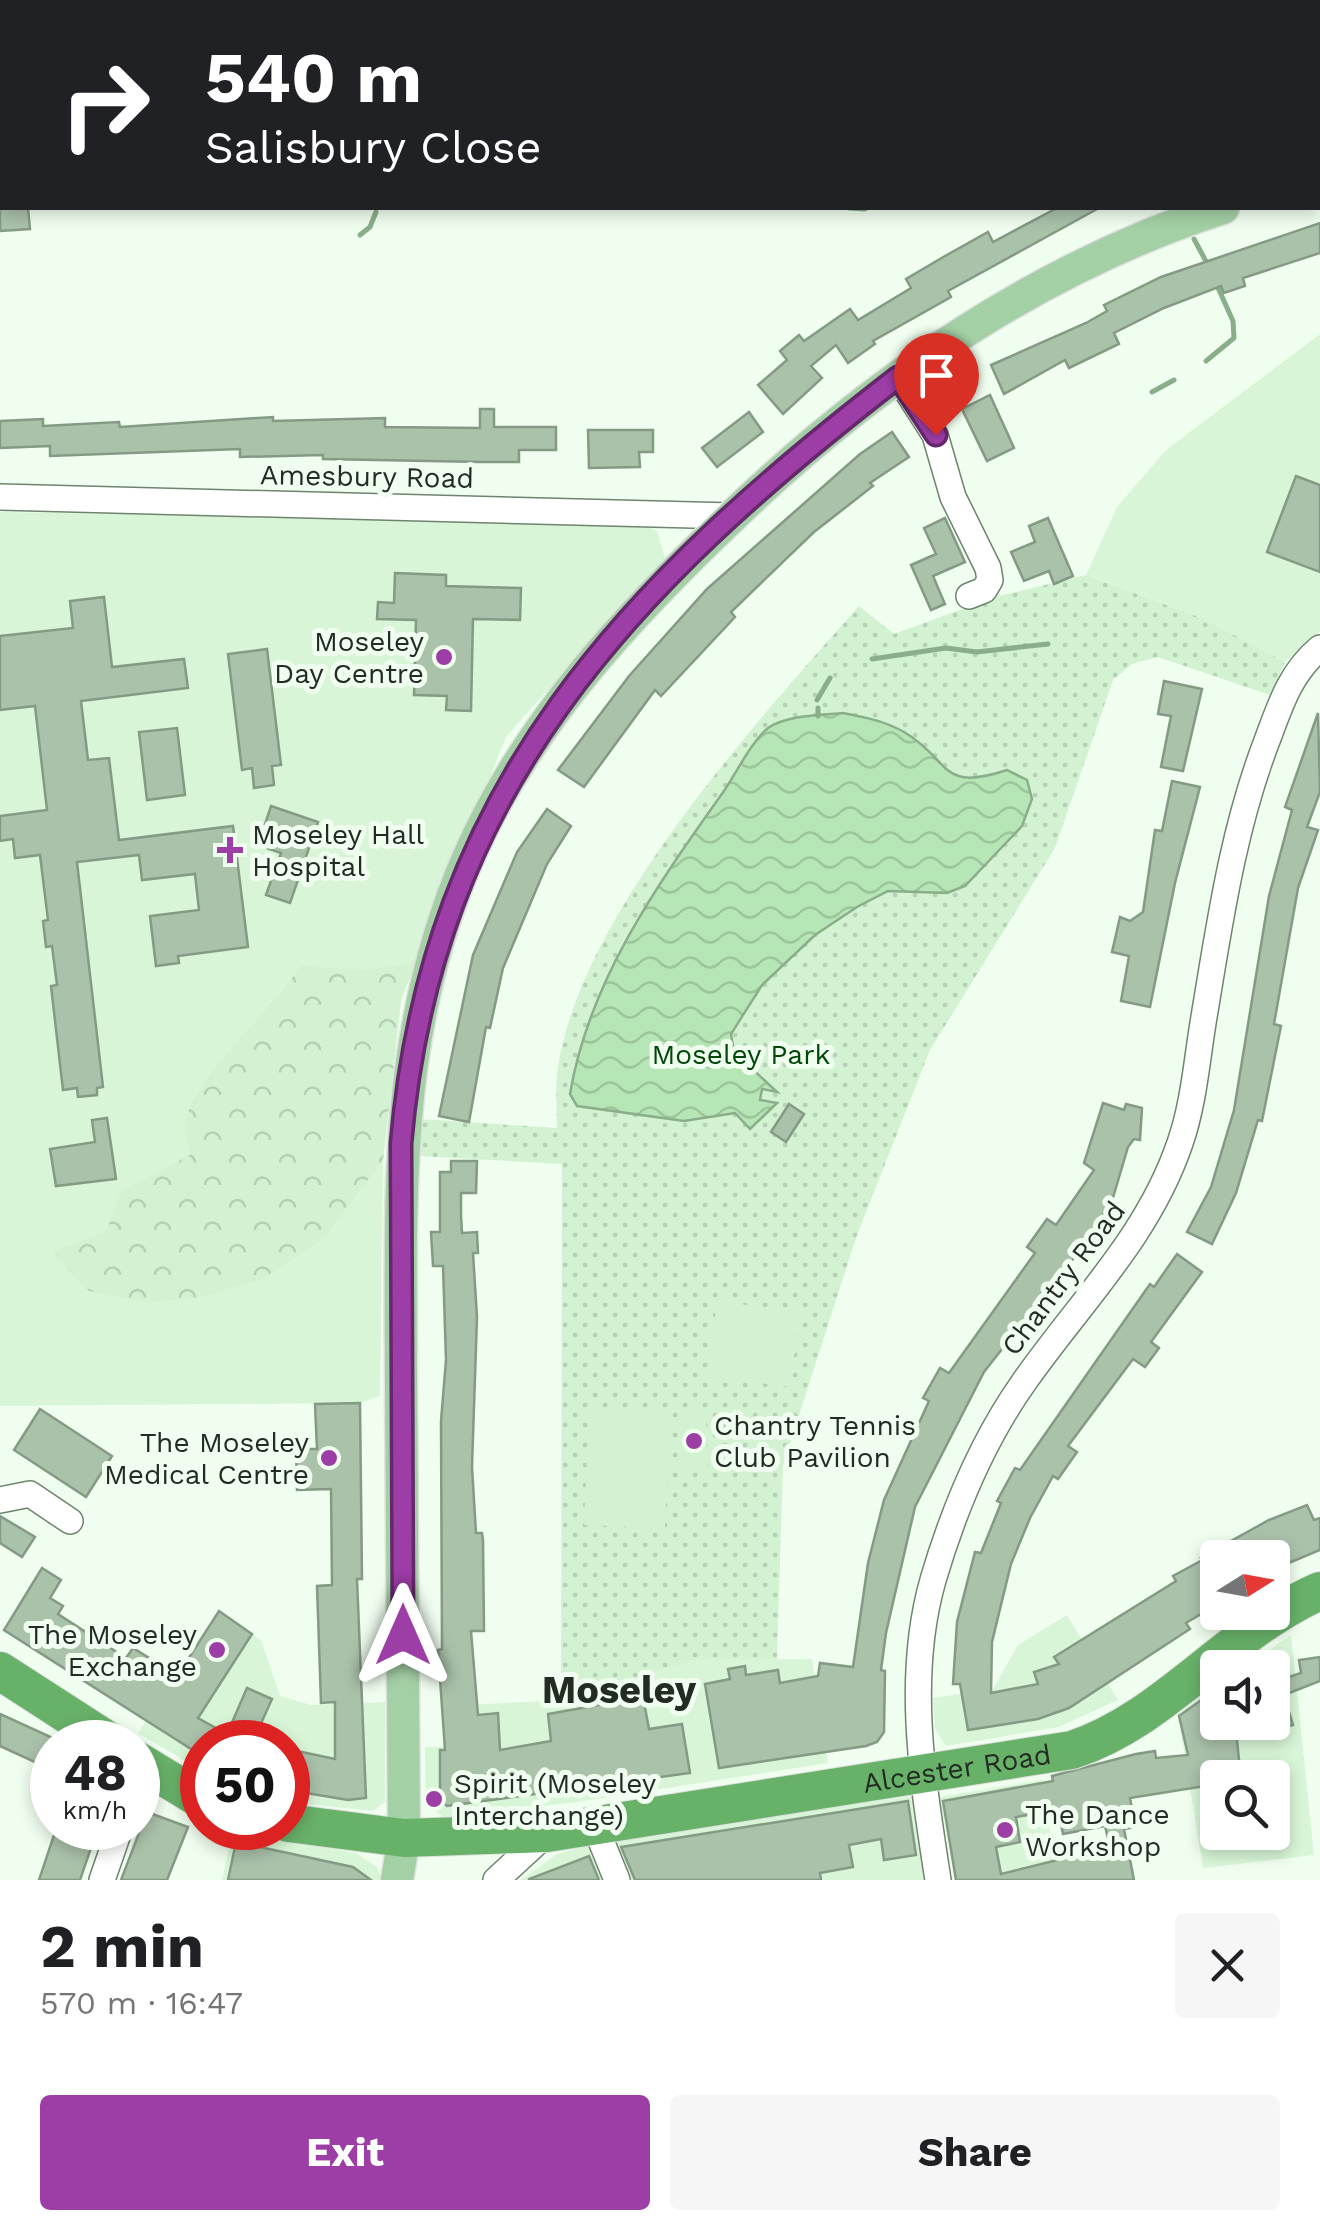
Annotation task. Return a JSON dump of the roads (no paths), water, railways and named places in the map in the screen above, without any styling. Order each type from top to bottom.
[{"type":"highway","name":"Alcester Road","points":[[310,1842],[405,1862],[453,1856],[547,1833],[922,1776],[1094,1742],[1156,1706],[1254,1628],[1320,1591]]},
{"type":"highway","points":[[0,1670],[76,1720]]},
{"type":"highway","name":"Alcester Road","points":[[310,1830],[405,1862]]},
{"type":"main road","points":[[405,1862],[401,1144],[406,1085],[434,956],[469,856],[553,711],[642,604],[787,464],[898,377],[1056,280],[1153,234],[1218,210]]},
{"type":"street","points":[[898,377],[936,435],[952,497],[988,568],[990,580],[984,590],[969,596]]},
{"type":"street","name":"Amesbury Road","points":[[0,497],[732,516]]},
{"type":"street","name":"Chantry Road","points":[[938,1880],[922,1776],[920,1648],[932,1583],[972,1474],[1023,1383],[1124,1254],[1167,1176],[1189,1108],[1229,864],[1248,789],[1292,677],[1320,648]]},
{"type":"street","points":[[0,1500],[30,1494],[70,1521]]},
{"type":"street","points":[[595,1826],[616,1880]]},
{"type":"street","points":[[496,1880],[547,1833]]},
{"type":"street","points":[[102,1880],[112,1850]]},
{"type":"water","points":[[843,713],[882,722],[904,732],[957,775],[969,778],[1007,770],[1027,780],[1032,799],[1022,826],[965,886],[947,893],[888,891],[815,935],[762,985],[731,1034],[734,1052],[777,1092],[762,1089],[760,1100],[777,1103],[750,1129],[735,1113],[684,1121],[577,1106],[570,1094],[579,1052],[610,973],[651,898],[750,749],[768,728],[784,720]]},
{"type":"waterway","points":[[360,235],[370,227],[376,212]]},
{"type":"waterway","points":[[1194,239],[1209,267]]},
{"type":"waterway","points":[[1206,361],[1234,338],[1233,321],[1215,281]]},
{"type":"waterway","points":[[1152,392],[1174,380]]},
{"type":"waterway","points":[[872,659],[946,648],[977,652],[1048,644]]},
{"type":"waterway","points":[[817,700],[830,678]]},
{"type":"waterway","points":[[818,708],[818,716]]},
{"type":"place","name":"Moseley Day Centre","points":[[444,657]]},
{"type":"place","name":"Moseley Hall Hospital","points":[[230,850]]},
{"type":"place","name":"Chantry Tennis Club Pavilion","points":[[694,1441]]},
{"type":"place","name":"The Moseley Medical Centre","points":[[329,1458]]},
{"type":"place","name":"The Moseley Exchange","points":[[217,1650]]},
{"type":"place","name":"Spirit (Moseley Interchange)","points":[[434,1799]]},
{"type":"place","name":"The Dance Workshop","points":[[1005,1830]]},
{"type":"district","name":"Moseley","points":[[619,1690]]},
{"type":"park label","name":"Moseley Park","points":[[741,1054]]}]
